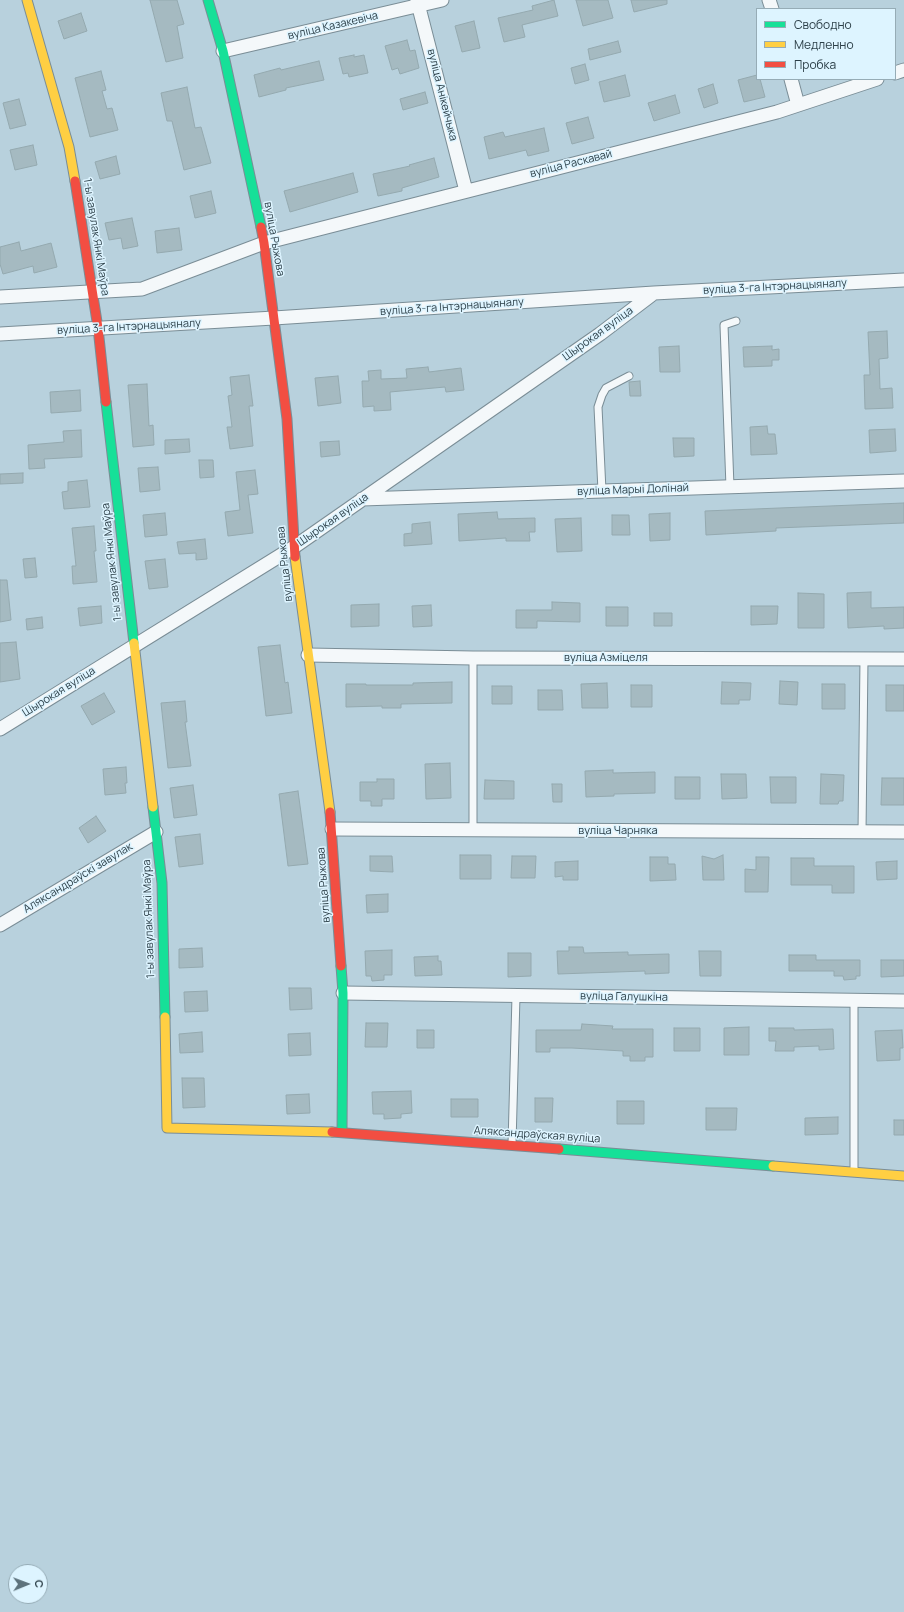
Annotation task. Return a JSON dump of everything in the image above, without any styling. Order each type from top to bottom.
[{"type":"street","name":"1-ы завулак Янкі Маўра","points":[[27,0],[69,147],[98,328],[162,883],[167,1128]]},
{"type":"street","name":"вуліца Рыжова","points":[[208,0],[223,51],[264,243],[287,419],[294,547],[332,829],[343,993],[342,1132]]},
{"type":"street","name":"вуліца Казакевіча","points":[[223,51],[418,3],[442,0]]},
{"type":"street","name":"вуліца Анікейчыка","points":[[418,3],[466,191]]},
{"type":"street","points":[[791,80],[798,105]]},
{"type":"street","name":"вуліца Раскавай","points":[[0,297],[142,289],[264,243],[777,112],[874,80]]},
{"type":"street","name":"вуліца 3-га Інтэрнацыяналу","points":[[0,334],[654,293],[904,280]]},
{"type":"street","name":"Шырокая вуліца","points":[[0,729],[294,547],[600,334],[654,293]]},
{"type":"street","name":"вуліца Марыі Долінай","points":[[362,499],[904,481]]},
{"type":"street","name":"вуліца Азміцеля","points":[[308,655],[473,658],[904,659]]},
{"type":"street","name":"вуліца Чарняка","points":[[332,829],[904,832]]},
{"type":"street","name":"Аляксандраўскі завулак","points":[[0,925],[156,832]]},
{"type":"street","name":"вуліца Галушкіна","points":[[343,993],[904,1001]]},
{"type":"street","name":"Аляксандраўская вуліца","points":[[167,1128],[342,1132],[904,1176]]},
{"type":"lane","points":[[730,487],[724,325],[736,321]]},
{"type":"lane","points":[[602,491],[598,407],[602,394],[606,388],[629,376]]},
{"type":"lane","points":[[473,658],[473,830]]},
{"type":"lane","points":[[862,832],[864,659]]},
{"type":"lane","points":[[512,1145],[516,996]]},
{"type":"lane","points":[[854,1001],[854,1172]]},
{"type":"building","points":[[150,0],[177,0],[184,24],[177,26],[183,58],[166,62]]},
{"type":"building","points":[[554,0],[558,16],[522,25],[525,37],[504,42],[498,18],[533,10],[532,6]]},
{"type":"building","points":[[576,0],[608,0],[613,18],[583,26]]},
{"type":"building","points":[[631,0],[667,0],[667,4],[634,12]]},
{"type":"building","points":[[81,13],[87,31],[64,39],[58,21]]},
{"type":"building","points":[[474,21],[480,48],[462,52],[455,26]]},
{"type":"building","points":[[407,40],[410,51],[415,50],[419,68],[400,74],[398,68],[392,70],[385,46]]},
{"type":"building","points":[[618,41],[621,52],[590,60],[588,49]]},
{"type":"building","points":[[354,55],[354,57],[364,55],[368,73],[349,77],[348,73],[343,74],[339,58]]},
{"type":"building","points":[[319,61],[324,80],[286,88],[286,90],[259,97],[254,75],[280,68],[281,70]]},
{"type":"building","points":[[585,64],[589,80],[575,84],[571,68]]},
{"type":"building","points":[[101,71],[106,90],[102,91],[107,109],[112,108],[118,130],[90,137],[75,78]]},
{"type":"building","points":[[625,75],[630,96],[604,102],[599,82]]},
{"type":"building","points":[[756,75],[756,80],[760,80],[765,97],[744,102],[738,80]]},
{"type":"building","points":[[713,84],[718,103],[704,108],[698,89]]},
{"type":"building","points":[[187,87],[195,128],[201,127],[211,163],[184,170],[172,121],[167,121],[161,93]]},
{"type":"building","points":[[425,92],[428,103],[403,110],[400,99]]},
{"type":"building","points":[[675,95],[680,113],[654,121],[648,103]]},
{"type":"building","points":[[19,99],[26,125],[10,129],[3,103]]},
{"type":"building","points":[[588,117],[594,138],[572,144],[566,123]]},
{"type":"building","points":[[544,128],[549,151],[528,156],[526,150],[489,159],[484,137],[503,132],[505,137]]},
{"type":"building","points":[[33,145],[37,165],[15,170],[10,150]]},
{"type":"building","points":[[116,156],[120,174],[100,179],[95,162]]},
{"type":"building","points":[[434,158],[439,177],[402,188],[402,191],[378,196],[373,174],[410,166],[409,165]]},
{"type":"building","points":[[353,173],[358,192],[290,212],[284,191]]},
{"type":"building","points":[[211,191],[216,213],[195,218],[190,196]]},
{"type":"building","points":[[132,218],[138,246],[123,249],[121,238],[109,240],[105,223]]},
{"type":"building","points":[[179,228],[182,250],[157,253],[155,231]]},
{"type":"building","points":[[19,242],[21,251],[51,243],[57,267],[34,273],[33,266],[3,274],[0,264],[0,247]]},
{"type":"building","points":[[887,331],[888,358],[879,359],[880,389],[892,388],[893,408],[865,409],[864,375],[870,375],[868,332]]},
{"type":"building","points":[[679,346],[680,372],[660,372],[659,347]]},
{"type":"building","points":[[772,346],[772,350],[779,349],[779,360],[772,360],[772,366],[744,367],[743,347]]},
{"type":"building","points":[[428,367],[429,372],[461,368],[464,390],[446,392],[445,387],[390,392],[391,410],[374,411],[374,406],[363,407],[362,381],[369,381],[368,371],[381,370],[381,379],[407,378],[406,369]]},
{"type":"building","points":[[249,375],[253,406],[249,406],[253,446],[230,449],[227,427],[232,427],[228,396],[232,395],[230,377]]},
{"type":"building","points":[[338,376],[341,403],[318,406],[315,378]]},
{"type":"building","points":[[640,381],[641,396],[630,396],[629,382]]},
{"type":"building","points":[[147,384],[149,426],[153,425],[154,445],[133,447],[128,385]]},
{"type":"building","points":[[80,390],[81,411],[51,413],[50,392]]},
{"type":"building","points":[[767,426],[768,434],[775,434],[777,454],[751,455],[750,427]]},
{"type":"building","points":[[895,429],[896,451],[870,453],[869,430]]},
{"type":"building","points":[[81,430],[82,457],[44,459],[45,468],[29,469],[28,445],[64,442],[63,431]]},
{"type":"building","points":[[673,438],[694,438],[694,456],[674,457]]},
{"type":"building","points":[[189,439],[190,452],[165,454],[165,440]]},
{"type":"building","points":[[339,441],[340,455],[321,457],[320,442]]},
{"type":"building","points":[[199,460],[213,460],[214,477],[200,478]]},
{"type":"building","points":[[158,467],[160,490],[140,492],[138,468]]},
{"type":"building","points":[[255,470],[258,494],[248,495],[253,533],[228,536],[225,512],[240,510],[236,472]]},
{"type":"building","points":[[23,473],[23,483],[0,484],[0,474]]},
{"type":"building","points":[[87,480],[90,507],[64,509],[62,492],[68,491],[68,482]]},
{"type":"building","points":[[904,503],[904,523],[776,528],[776,531],[706,535],[705,511]]},
{"type":"building","points":[[497,512],[498,519],[535,518],[535,532],[529,532],[530,541],[506,541],[506,538],[459,541],[458,514]]},
{"type":"building","points":[[165,513],[167,535],[145,537],[143,515]]},
{"type":"building","points":[[670,513],[670,540],[650,541],[649,514]]},
{"type":"building","points":[[612,515],[629,515],[630,535],[612,535]]},
{"type":"building","points":[[581,518],[582,551],[557,552],[555,519]]},
{"type":"building","points":[[430,522],[432,544],[404,546],[404,534],[412,533],[412,524]]},
{"type":"building","points":[[94,526],[96,551],[94,551],[97,582],[73,584],[72,566],[76,566],[72,528]]},
{"type":"building","points":[[205,539],[207,559],[196,560],[196,553],[179,554],[177,542]]},
{"type":"building","points":[[35,558],[37,577],[25,578],[23,559]]},
{"type":"building","points":[[165,559],[168,587],[149,589],[145,561]]},
{"type":"building","points":[[0,580],[7,580],[11,620],[0,622]]},
{"type":"building","points":[[871,592],[871,608],[904,607],[904,628],[884,629],[884,626],[848,628],[847,593]]},
{"type":"building","points":[[798,593],[824,594],[824,628],[798,628]]},
{"type":"building","points":[[552,602],[580,603],[580,622],[537,621],[537,628],[516,628],[516,610],[552,610]]},
{"type":"building","points":[[379,604],[379,626],[351,627],[351,605]]},
{"type":"building","points":[[431,605],[432,626],[413,627],[412,606]]},
{"type":"building","points":[[101,606],[102,623],[80,626],[78,608]]},
{"type":"building","points":[[751,606],[778,606],[777,624],[751,625]]},
{"type":"building","points":[[606,607],[628,607],[628,626],[606,626]]},
{"type":"building","points":[[654,613],[672,613],[672,626],[654,626]]},
{"type":"building","points":[[42,617],[43,628],[27,630],[26,619]]},
{"type":"building","points":[[16,642],[20,679],[0,682],[0,643]]},
{"type":"building","points":[[280,645],[285,683],[288,682],[292,713],[266,716],[258,647]]},
{"type":"building","points":[[780,681],[798,682],[797,705],[779,704]]},
{"type":"building","points":[[452,682],[452,703],[401,704],[401,708],[382,708],[382,706],[346,707],[346,684],[413,685],[413,683]]},
{"type":"building","points":[[722,682],[751,683],[750,700],[739,700],[739,704],[721,704]]},
{"type":"building","points":[[607,683],[608,708],[582,708],[581,684]]},
{"type":"building","points":[[822,684],[845,684],[845,709],[822,709]]},
{"type":"building","points":[[631,685],[652,685],[652,707],[631,707]]},
{"type":"building","points":[[886,685],[904,685],[904,711],[886,711]]},
{"type":"building","points":[[492,686],[512,686],[512,704],[492,704]]},
{"type":"building","points":[[538,690],[562,690],[563,710],[538,710]]},
{"type":"building","points":[[104,693],[115,712],[92,725],[81,706]]},
{"type":"building","points":[[185,701],[187,722],[185,722],[191,766],[168,768],[161,703]]},
{"type":"building","points":[[450,763],[451,798],[426,799],[425,764]]},
{"type":"building","points":[[126,767],[126,793],[105,795],[103,769]]},
{"type":"building","points":[[613,770],[613,773],[655,772],[655,793],[614,794],[614,796],[586,797],[585,771]]},
{"type":"building","points":[[721,774],[746,774],[747,798],[722,799]]},
{"type":"building","points":[[821,774],[844,775],[843,801],[839,801],[838,804],[820,804]]},
{"type":"building","points":[[675,777],[700,777],[700,799],[675,799]]},
{"type":"building","points":[[770,777],[796,777],[796,803],[771,803]]},
{"type":"building","points":[[882,778],[904,778],[904,805],[881,805]]},
{"type":"building","points":[[377,779],[394,779],[394,799],[382,799],[382,806],[371,806],[371,801],[360,801],[360,782],[377,782]]},
{"type":"building","points":[[485,780],[514,781],[514,799],[484,799]]},
{"type":"building","points":[[552,784],[562,784],[562,802],[553,802]]},
{"type":"building","points":[[193,785],[197,815],[174,818],[170,788]]},
{"type":"building","points":[[298,791],[308,864],[288,866],[279,794]]},
{"type":"building","points":[[96,816],[106,831],[88,843],[79,828]]},
{"type":"building","points":[[200,834],[203,864],[179,867],[175,837]]},
{"type":"building","points":[[460,855],[491,855],[491,879],[460,879]]},
{"type":"building","points":[[723,855],[724,880],[703,880],[702,856],[714,859]]},
{"type":"building","points":[[370,856],[392,856],[393,872],[370,871]]},
{"type":"building","points":[[512,856],[536,856],[535,878],[511,878]]},
{"type":"building","points":[[650,857],[668,857],[668,864],[675,864],[676,880],[650,881]]},
{"type":"building","points":[[756,857],[769,857],[768,892],[745,892],[745,869],[756,870]]},
{"type":"building","points":[[791,858],[814,858],[814,866],[854,866],[854,893],[832,893],[832,885],[791,885]]},
{"type":"building","points":[[578,861],[578,880],[563,880],[563,876],[555,877],[555,862]]},
{"type":"building","points":[[897,861],[897,879],[877,880],[876,862]]},
{"type":"building","points":[[388,894],[388,912],[367,913],[366,895]]},
{"type":"building","points":[[569,947],[583,947],[584,953],[628,952],[628,955],[669,954],[669,973],[645,974],[645,971],[558,974],[557,951],[569,951]]},
{"type":"building","points":[[202,948],[203,967],[179,968],[179,949]]},
{"type":"building","points":[[392,950],[392,975],[384,975],[384,980],[372,981],[371,976],[366,976],[365,951]]},
{"type":"building","points":[[699,951],[721,951],[721,976],[700,976]]},
{"type":"building","points":[[508,953],[531,953],[531,976],[508,977]]},
{"type":"building","points":[[789,955],[816,955],[816,960],[860,960],[860,976],[856,976],[856,979],[844,980],[843,976],[834,976],[834,971],[789,971]]},
{"type":"building","points":[[438,956],[438,961],[441,961],[442,975],[415,976],[414,957]]},
{"type":"building","points":[[881,960],[904,960],[904,976],[881,977]]},
{"type":"building","points":[[289,988],[311,988],[312,1009],[290,1010]]},
{"type":"building","points":[[207,991],[208,1011],[185,1012],[184,992]]},
{"type":"building","points":[[366,1023],[388,1023],[387,1047],[365,1047]]},
{"type":"building","points":[[582,1024],[613,1026],[612,1029],[653,1029],[653,1057],[645,1057],[645,1061],[630,1061],[630,1056],[623,1056],[623,1051],[572,1048],[550,1048],[550,1052],[536,1052],[536,1030],[581,1030]]},
{"type":"building","points":[[749,1027],[749,1055],[724,1055],[724,1028]]},
{"type":"building","points":[[674,1028],[700,1028],[700,1051],[674,1051]]},
{"type":"building","points":[[769,1028],[794,1028],[794,1030],[833,1029],[834,1049],[819,1050],[819,1046],[794,1047],[794,1051],[775,1051],[776,1041],[769,1041]]},
{"type":"building","points":[[417,1030],[434,1030],[434,1048],[417,1048]]},
{"type":"building","points":[[902,1030],[903,1048],[900,1048],[900,1060],[877,1061],[875,1031]]},
{"type":"building","points":[[202,1032],[203,1052],[180,1053],[179,1034]]},
{"type":"building","points":[[310,1033],[311,1055],[289,1056],[288,1034]]},
{"type":"building","points":[[182,1078],[204,1078],[205,1107],[183,1108]]},
{"type":"building","points":[[411,1091],[412,1113],[401,1114],[401,1118],[384,1119],[384,1114],[373,1114],[372,1092]]},
{"type":"building","points":[[309,1094],[310,1113],[287,1114],[286,1095]]},
{"type":"building","points":[[535,1098],[553,1098],[552,1122],[535,1122]]},
{"type":"building","points":[[451,1099],[478,1099],[478,1117],[451,1117]]},
{"type":"building","points":[[617,1101],[644,1101],[644,1124],[617,1124]]},
{"type":"building","points":[[706,1108],[737,1108],[736,1130],[706,1130]]},
{"type":"building","points":[[838,1117],[838,1134],[805,1135],[805,1118]]},
{"type":"building","points":[[894,1120],[904,1120],[904,1135],[894,1135]]},
{"type":"traffic: fast","points":[[208,0],[223,51],[261,227]]},
{"type":"traffic: fast","points":[[106,402],[134,643]]},
{"type":"traffic: fast","points":[[153,807],[162,883],[165,1017]]},
{"type":"traffic: fast","points":[[341,966],[343,993],[342,1132]]},
{"type":"traffic: fast","points":[[559,1149],[773,1166]]},
{"type":"traffic: slow","points":[[27,0],[69,147],[75,181]]},
{"type":"traffic: slow","points":[[295,557],[330,812]]},
{"type":"traffic: slow","points":[[134,643],[153,807]]},
{"type":"traffic: slow","points":[[165,1017],[167,1128],[332,1132]]},
{"type":"traffic: slow","points":[[773,1166],[904,1176]]},
{"type":"traffic: jam","points":[[75,181],[98,328],[106,402]]},
{"type":"traffic: jam","points":[[261,227],[287,419],[295,557]]},
{"type":"traffic: jam","points":[[330,812],[341,966]]},
{"type":"traffic: jam","points":[[332,1132],[559,1149]]}]
